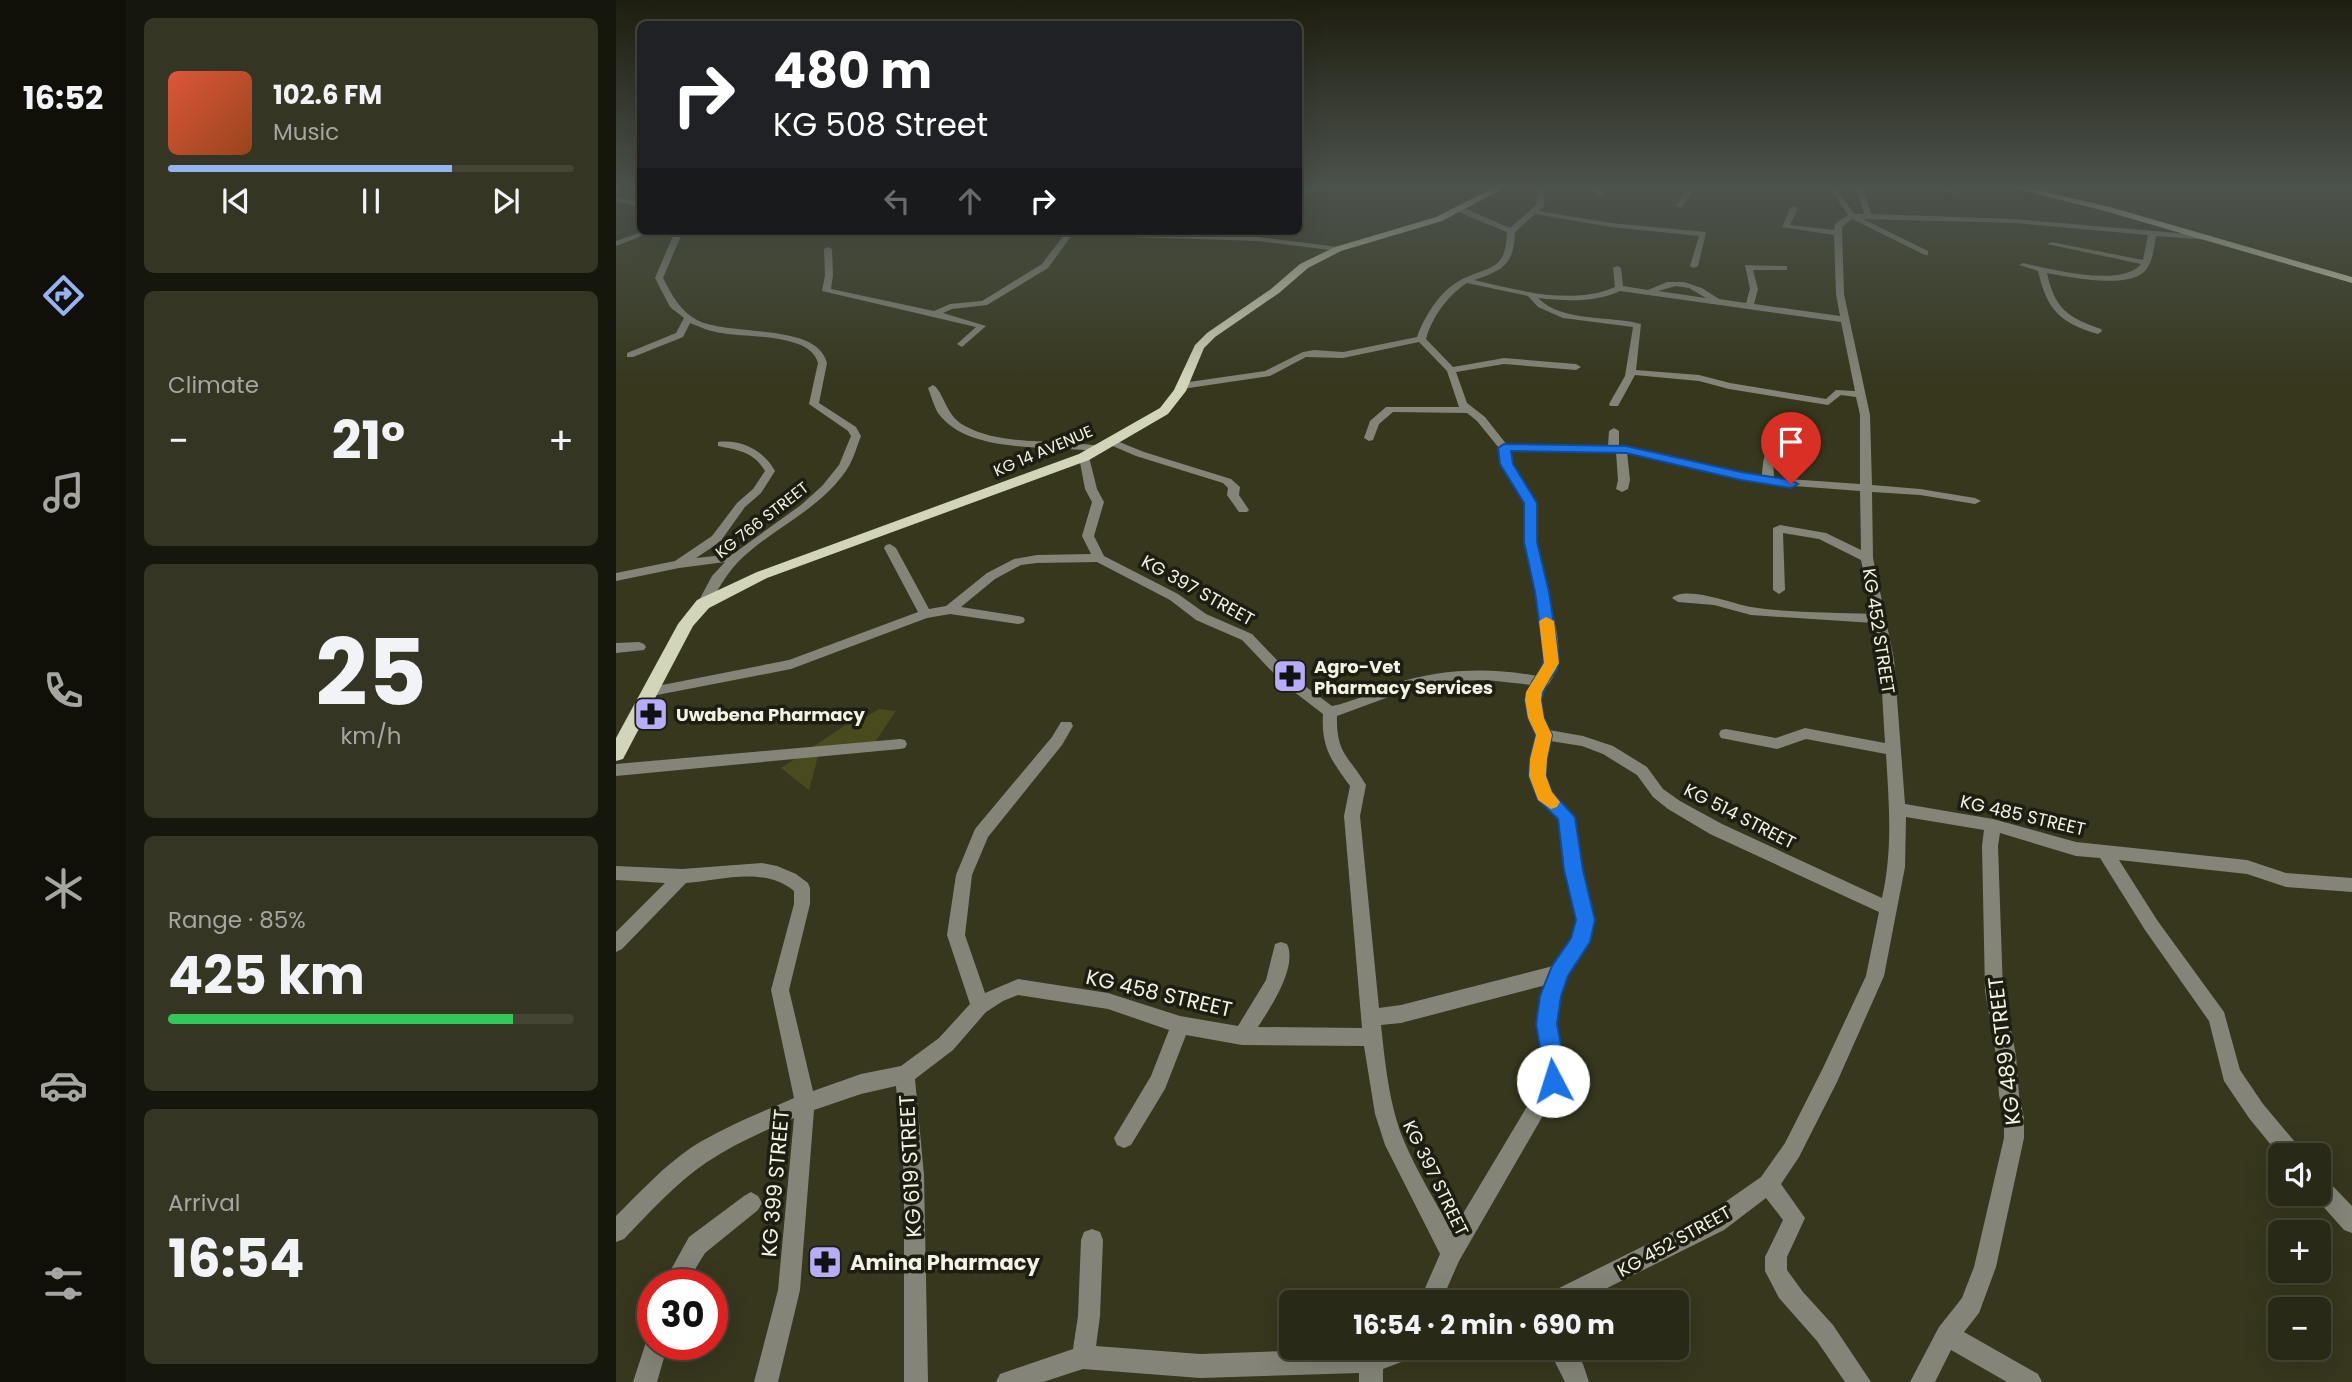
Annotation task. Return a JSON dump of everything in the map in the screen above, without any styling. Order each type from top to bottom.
[{"type":"main road","name":"KG 14 AVENUE","points":[[616,754],[686,624],[703,604],[762,576],[1084,457],[1112,442],[1164,411],[1175,400],[1199,347],[1211,335],[1275,291],[1304,266],[1331,252]]},
{"type":"main road","points":[[2259,252],[2352,280]]},
{"type":"street","name":"KG 766 STREET","points":[[669,252],[659,278],[664,294],[688,318],[705,328],[720,332],[779,337],[799,341],[812,348],[821,357],[823,366],[814,404],[852,429],[856,436],[832,485],[736,557],[710,585],[703,604]]},
{"type":"street","points":[[827,252],[826,262],[831,276],[826,291],[982,326],[962,344]]},
{"type":"street","points":[[935,314],[950,307],[984,303],[1045,266],[1055,252]]},
{"type":"street","points":[[1421,339],[1423,330],[1455,287],[1496,270],[1509,252]]},
{"type":"street","points":[[1694,267],[1699,252]]},
{"type":"street","name":"KG 452 STREET","points":[[1579,1290],[1716,1222],[1768,1184],[1797,1139],[1830,1075],[1875,976],[1897,867],[1897,809],[1887,659],[1867,558],[1865,415],[1840,294],[1838,252]]},
{"type":"street","points":[[2096,252],[2146,262]]},
{"type":"street","points":[[2023,265],[2042,270],[2111,277],[2140,271],[2148,252]]},
{"type":"street","points":[[1750,305],[1754,289],[1748,267],[1784,268]]},
{"type":"street","points":[[1617,268],[1619,288]]},
{"type":"street","points":[[2042,270],[2052,306],[2070,321],[2098,331]]},
{"type":"street","points":[[1469,282],[1531,295],[1588,297],[1619,288],[1847,320]]},
{"type":"street","points":[[1531,295],[1544,307],[1567,316],[1637,325],[1631,372],[1614,404]]},
{"type":"street","points":[[630,355],[680,335],[688,318]]},
{"type":"street","points":[[1182,386],[1267,374],[1303,355],[1343,355],[1421,339]]},
{"type":"street","points":[[1421,339],[1451,370],[1462,404],[1481,419],[1504,448],[1506,464],[1530,503],[1531,542],[1552,657],[1549,670],[1539,682],[1533,700],[1536,718],[1544,735],[1538,759],[1538,776],[1545,795],[1566,817],[1573,870],[1585,920],[1580,942],[1559,972],[1551,996],[1547,1024],[1555,1071],[1553,1081],[1451,1253],[1435,1290]]},
{"type":"street","points":[[1451,370],[1504,361],[1576,367]]},
{"type":"street","points":[[1631,372],[1699,378],[1729,386],[1828,402],[1839,392],[1859,394]]},
{"type":"street","points":[[933,388],[943,414],[978,437],[992,441],[1071,443],[1099,449]]},
{"type":"street","points":[[1369,438],[1374,423],[1390,409],[1468,410]]},
{"type":"street","points":[[1614,431],[1624,480],[1622,489]]},
{"type":"street","points":[[1768,481],[1769,458],[1777,440]]},
{"type":"street","points":[[1112,442],[1140,454],[1227,481],[1234,487],[1233,495],[1243,510]]},
{"type":"street","points":[[679,564],[716,539],[741,505],[757,491],[770,471],[765,460],[757,453],[722,444]]},
{"type":"street","points":[[1504,448],[1617,449],[1649,453],[1768,481],[1920,492],[1975,501]]},
{"type":"street","points":[[1084,457],[1091,489],[1098,502],[1088,536],[1099,558]]},
{"type":"street","points":[[1779,590],[1777,530],[1822,536],[1867,558]]},
{"type":"street","points":[[890,548],[925,614]]},
{"type":"street","points":[[616,577],[679,564],[736,557]]},
{"type":"street","name":"KG 397 STREET","points":[[950,610],[991,576],[1018,562],[1099,558],[1174,597],[1201,617],[1247,637],[1289,681],[1331,712],[1333,752],[1358,789],[1352,816],[1354,850],[1378,1086],[1395,1145],[1451,1253]]},
{"type":"street","points":[[1678,598],[1714,601],[1751,611],[1880,619]]},
{"type":"street","points":[[652,691],[802,661],[925,614],[950,610],[1018,620]]},
{"type":"street","points":[[616,648],[639,647]]},
{"type":"street","points":[[1331,712],[1351,707],[1400,687],[1428,680],[1491,674],[1539,682]]},
{"type":"street","points":[[616,1231],[666,1181],[699,1155],[739,1132],[804,1103],[861,1084],[905,1075],[946,1044],[980,1006],[956,935],[964,875],[981,834],[1057,741],[1066,726]]},
{"type":"street","points":[[1726,734],[1777,744],[1805,733],[1893,750]]},
{"type":"street","name":"KG 514 STREET","points":[[1544,735],[1583,741],[1608,750],[1642,771],[1658,793],[1674,805],[1716,828],[1889,909]]},
{"type":"street","points":[[616,770],[900,744]]},
{"type":"street","name":"KG 485 STREET","points":[[1897,809],[1993,825],[2076,849],[2248,867],[2286,880],[2352,886]]},
{"type":"street","name":"KG 489 STREET","points":[[1922,1382],[1947,1335],[1971,1305],[1985,1267],[2014,1138],[2006,1055],[1993,991],[1990,846],[1993,825]]},
{"type":"street","points":[[2105,852],[2151,925],[2217,1018],[2231,1074],[2284,1143]]},
{"type":"street","name":"KG 399 STREET","points":[[616,873],[682,876],[775,872],[795,880],[802,888],[802,904],[779,990],[797,1059],[804,1103],[789,1290],[766,1382]]},
{"type":"street","points":[[616,944],[682,876]]},
{"type":"street","points":[[1242,1036],[1265,998],[1282,959],[1281,950]]},
{"type":"street","points":[[1372,1017],[1401,1014],[1559,972]]},
{"type":"street","name":"KG 458 STREET","points":[[980,1006],[997,995],[1018,987],[1108,1001],[1180,1025],[1242,1036],[1374,1037]]},
{"type":"street","points":[[1124,1138],[1158,1082],[1180,1025]]},
{"type":"street","name":"KG 619 STREET","points":[[905,1075],[914,1175],[916,1382]]},
{"type":"street","points":[[1768,1184],[1794,1218],[1778,1252],[1775,1265],[1778,1273],[1795,1300],[1825,1334],[1860,1382]]},
{"type":"street","points":[[2331,1199],[2352,1222]]},
{"type":"street","points":[[683,1269],[697,1245],[751,1203]]},
{"type":"street","points":[[1083,1357],[1089,1316],[1092,1240]]},
{"type":"street","points":[[1947,1335],[2030,1382]]},
{"type":"street","points":[[1008,1382],[1083,1357],[1200,1366],[1371,1371],[1389,1360]]},
{"type":"street","points":[[645,1382],[651,1360]]},
{"type":"street","points":[[1567,1360],[1575,1372],[1577,1382]]},
{"type":"shaded area","points":[[879,709],[896,711],[873,745],[818,756],[809,790],[781,768],[847,724]]},
{"type":"slow traffic","points":[[1546,621],[1552,657],[1549,670],[1539,682],[1533,700],[1536,718],[1544,735],[1538,759],[1538,776],[1545,795],[1551,802]]},
{"type":"place","name":"Agro-Vet Pharmacy Services","points":[[1290,676]]},
{"type":"place","name":"Uwabena Pharmacy","points":[[651,714]]},
{"type":"place","name":"Amina Pharmacy","points":[[825,1262]]},
{"type":"route","points":[[1553,1081],[1555,1071],[1547,1024],[1551,996],[1559,972],[1580,942],[1585,920],[1573,870],[1569,825],[1566,817],[1545,795],[1538,776],[1538,759],[1544,735],[1536,718],[1533,700],[1539,682],[1549,670],[1552,657],[1531,542],[1530,503],[1525,490],[1506,464],[1504,448],[1626,449],[1741,476],[1791,484]]}]
